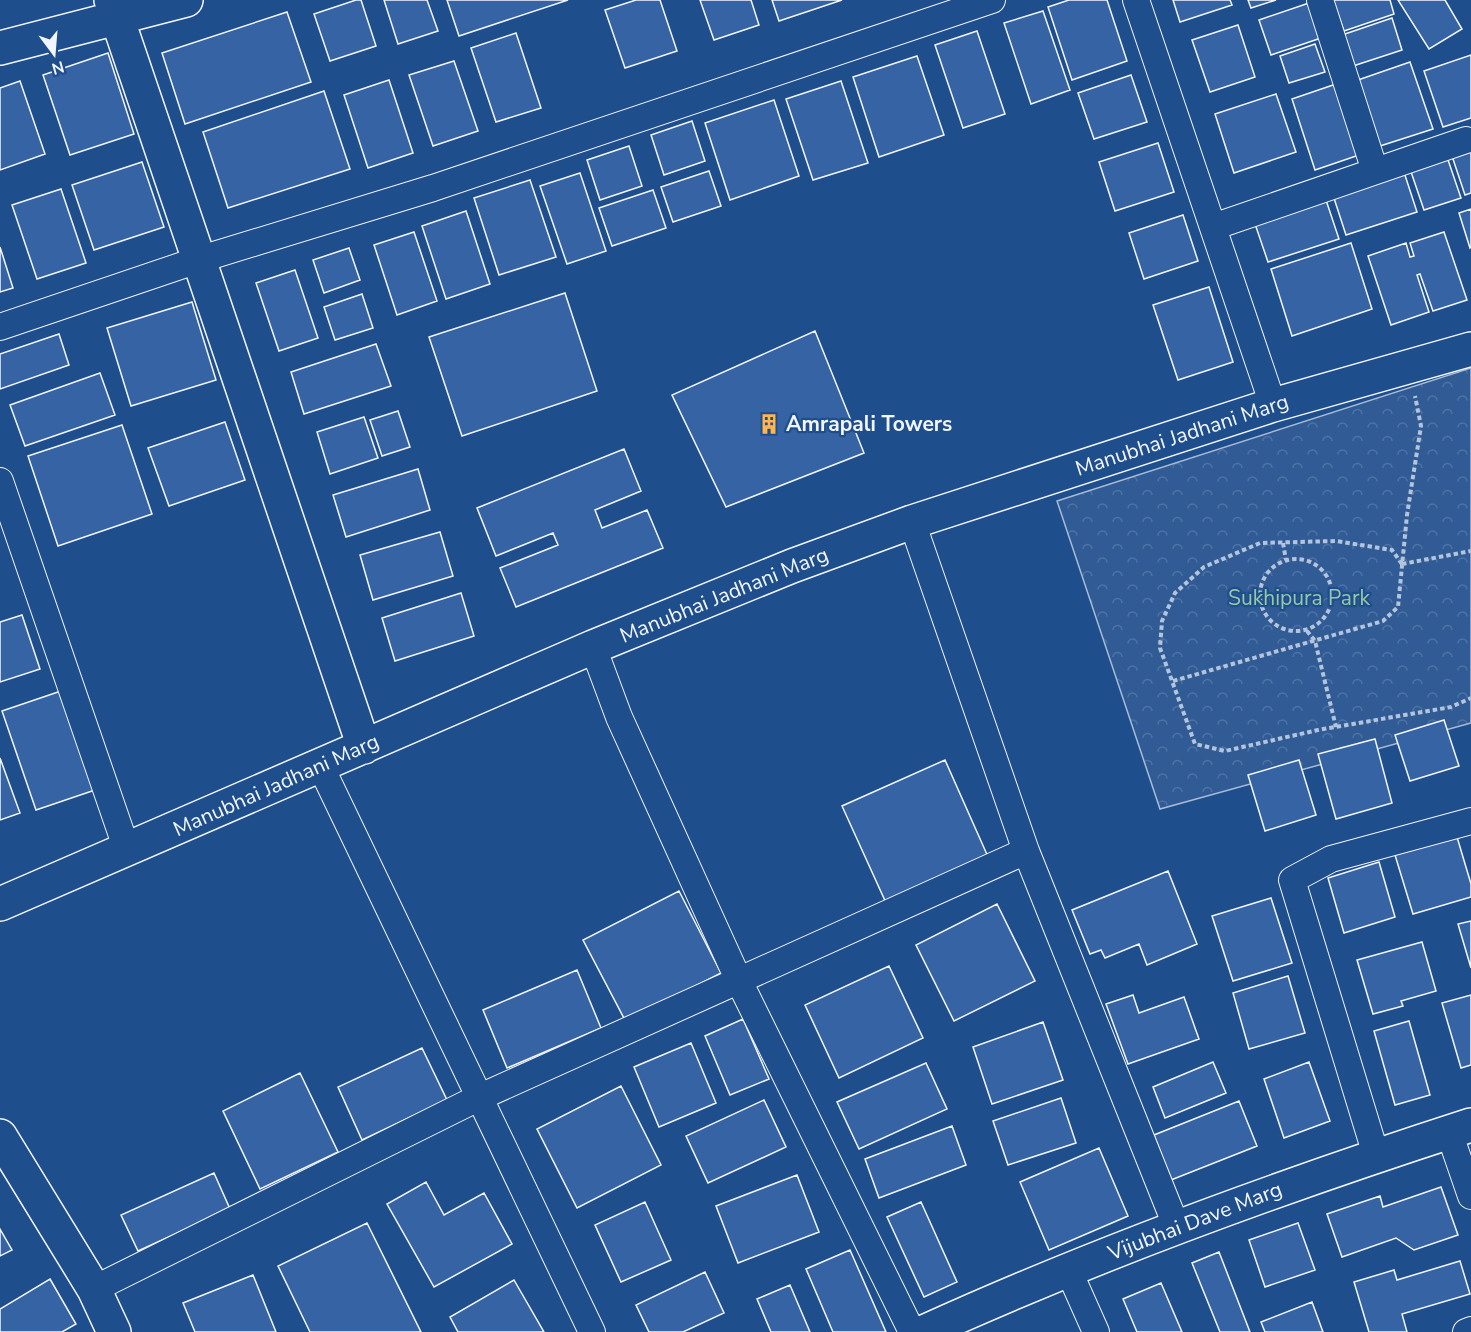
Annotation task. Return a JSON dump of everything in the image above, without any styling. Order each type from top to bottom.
[{"type":"street","points":[[0,48],[114,10],[186,0]]},
{"type":"street","points":[[0,327],[201,259],[433,188],[992,0]]},
{"type":"street","points":[[1136,0],[1273,405]]},
{"type":"street","points":[[1320,0],[1375,171]]},
{"type":"street","points":[[114,10],[201,259],[364,747]]},
{"type":"street","points":[[1213,227],[1466,140]]},
{"type":"street","name":"Manubhai Jadhani Marg","points":[[0,904],[321,767],[593,647],[792,566],[912,522],[1273,405],[1471,349]]},
{"type":"street","points":[[0,481],[127,850]]},
{"type":"street","points":[[912,522],[1026,851],[1178,1228]]},
{"type":"street","points":[[593,647],[619,717],[739,981],[912,1332]]},
{"type":"street","points":[[321,767],[592,1332]]},
{"type":"street","points":[[1376,1155],[1292,880],[1331,859],[1471,821]]},
{"type":"street","points":[[93,1289],[478,1098],[1026,851]]},
{"type":"street","points":[[1460,1128],[1471,1196]]},
{"type":"street","name":"Vijubhai Dave Marg","points":[[924,1332],[1068,1269],[1376,1155],[1460,1128]]},
{"type":"street","points":[[0,1136],[93,1289],[114,1332]]},
{"type":"street","points":[[1068,1269],[1096,1332]]},
{"type":"street","points":[[1466,1332],[1471,1330]]},
{"type":"path","points":[[1173,681],[1383,621],[1398,607],[1402,590],[1402,564],[1421,426],[1414,387]]},
{"type":"path","points":[[1402,564],[1392,550],[1336,541],[1260,543],[1204,567],[1175,593],[1162,621],[1160,648],[1195,744],[1225,751],[1336,727],[1451,707],[1471,698]]},
{"type":"path","points":[[1283,543],[1286,560]]},
{"type":"path","points":[[1402,564],[1471,550]]},
{"type":"path","points":[[1286,560],[1308,560],[1327,574],[1334,596],[1326,618],[1307,631],[1284,631],[1266,617],[1259,595],[1266,573],[1286,560]]},
{"type":"path","points":[[1307,631],[1315,641],[1336,727]]},
{"type":"green space","name":"Sukhipura Park","points":[[1471,368],[1471,723],[1160,809],[1057,501]]},
{"type":"building","points":[[361,0],[376,46],[330,61],[314,14]]},
{"type":"building","points":[[384,0],[427,0],[438,31],[398,44]]},
{"type":"building","points":[[447,0],[568,0],[459,36]]},
{"type":"building","points":[[636,0],[660,0],[677,51],[625,68],[605,10]]},
{"type":"building","points":[[700,0],[751,0],[759,25],[714,40]]},
{"type":"building","points":[[772,0],[842,0],[779,21]]},
{"type":"building","points":[[1069,0],[1107,0],[1127,61],[1072,80],[1048,7]]},
{"type":"building","points":[[1173,0],[1230,0],[1232,5],[1180,22]]},
{"type":"building","points":[[1248,0],[1276,0],[1251,8]]},
{"type":"building","points":[[1333,0],[1390,0],[1394,14],[1344,31]]},
{"type":"building","points":[[1398,0],[1445,0],[1462,29],[1429,49]]},
{"type":"building","points":[[1309,3],[1321,38],[1271,55],[1259,20]]},
{"type":"building","points":[[1043,11],[1070,90],[1031,104],[1004,23]]},
{"type":"building","points":[[287,12],[311,82],[185,124],[162,53]]},
{"type":"building","points":[[1392,18],[1402,50],[1353,66],[1342,35]]},
{"type":"building","points":[[1238,25],[1255,77],[1210,92],[1192,40]]},
{"type":"building","points":[[977,31],[1005,114],[963,128],[935,45]]},
{"type":"building","points":[[516,33],[541,108],[496,122],[471,48]]},
{"type":"building","points":[[1315,44],[1325,72],[1289,83],[1280,56]]},
{"type":"building","points":[[108,53],[134,134],[70,155],[43,75]]},
{"type":"building","points":[[1471,55],[1471,118],[1443,127],[1424,71]]},
{"type":"building","points":[[917,56],[944,135],[879,157],[853,77]]},
{"type":"building","points":[[454,61],[478,131],[433,146],[409,75]]},
{"type":"building","points":[[1410,62],[1433,129],[1380,146],[1358,80]]},
{"type":"building","points":[[1131,75],[1147,122],[1094,139],[1078,93]]},
{"type":"building","points":[[389,80],[413,153],[368,168],[344,95]]},
{"type":"building","points":[[20,81],[45,154],[0,170],[0,88]]},
{"type":"building","points":[[841,81],[868,163],[813,180],[786,99]]},
{"type":"building","points":[[1336,84],[1359,155],[1315,170],[1292,99]]},
{"type":"building","points":[[324,91],[350,169],[228,208],[203,132]]},
{"type":"building","points":[[1276,94],[1296,152],[1234,173],[1215,114]]},
{"type":"building","points":[[774,100],[799,176],[730,200],[705,123]]},
{"type":"building","points":[[692,121],[705,161],[664,175],[651,135]]},
{"type":"building","points":[[1471,140],[1471,193],[1465,195],[1449,147]]},
{"type":"building","points":[[1158,143],[1174,192],[1115,211],[1099,162]]},
{"type":"building","points":[[629,146],[642,186],[600,200],[587,160]]},
{"type":"building","points":[[1445,151],[1461,198],[1424,210],[1408,163]]},
{"type":"building","points":[[142,162],[164,227],[94,250],[72,185]]},
{"type":"building","points":[[1402,166],[1417,212],[1346,235],[1331,189]]},
{"type":"building","points":[[709,171],[721,206],[673,222],[661,187]]},
{"type":"building","points":[[580,173],[606,251],[567,264],[540,186]]},
{"type":"building","points":[[530,180],[556,257],[499,275],[474,198]]},
{"type":"building","points":[[61,189],[86,263],[37,279],[12,205]]},
{"type":"building","points":[[653,190],[666,228],[612,246],[599,208]]},
{"type":"building","points":[[1324,194],[1339,239],[1268,262],[1253,218]]},
{"type":"building","points":[[1471,209],[1471,247],[1470,248],[1459,213]]},
{"type":"building","points":[[466,211],[490,284],[446,299],[422,226]]},
{"type":"building","points":[[1183,215],[1198,261],[1144,279],[1129,233]]},
{"type":"building","points":[[414,232],[437,301],[397,315],[374,245]]},
{"type":"building","points":[[1444,232],[1467,300],[1433,311],[1420,274],[1417,275],[1429,312],[1391,325],[1368,256],[1406,243],[1410,257],[1414,256],[1410,243]]},
{"type":"building","points":[[1351,243],[1372,309],[1292,336],[1271,269]]},
{"type":"building","points":[[0,247],[13,288],[0,292]]},
{"type":"building","points":[[349,248],[360,280],[324,293],[313,260]]},
{"type":"building","points":[[295,270],[318,338],[279,351],[256,283]]},
{"type":"building","points":[[1209,287],[1233,362],[1178,380],[1153,305]]},
{"type":"building","points":[[565,293],[597,391],[462,436],[429,337]]},
{"type":"building","points":[[362,294],[373,328],[335,340],[324,307]]},
{"type":"building","points":[[192,302],[216,380],[131,406],[107,328]]},
{"type":"building","name":"Amrapali Towers","points":[[815,331],[864,453],[726,507],[672,395]]},
{"type":"building","points":[[59,334],[69,365],[0,389],[0,354]]},
{"type":"building","points":[[376,344],[391,386],[304,414],[291,372]]},
{"type":"building","points":[[100,373],[115,415],[25,446],[10,405]]},
{"type":"building","points":[[398,411],[410,447],[382,456],[370,420]]},
{"type":"building","points":[[364,417],[378,458],[330,474],[317,432]]},
{"type":"building","points":[[225,422],[245,480],[169,506],[148,448]]},
{"type":"building","points":[[122,425],[152,514],[58,546],[28,456]]},
{"type":"building","points":[[624,449],[641,491],[595,510],[602,528],[647,510],[663,548],[516,607],[500,568],[558,545],[553,533],[496,556],[477,508]]},
{"type":"building","points":[[418,469],[430,510],[346,537],[333,495]]},
{"type":"building","points":[[440,532],[453,576],[373,600],[360,555]]},
{"type":"building","points":[[461,593],[474,636],[395,661],[382,618]]},
{"type":"building","points":[[22,615],[40,669],[0,682],[0,622]]},
{"type":"building","points":[[61,691],[95,790],[36,810],[2,711]]},
{"type":"building","points":[[1444,720],[1459,766],[1410,781],[1395,735]]},
{"type":"building","points":[[1375,739],[1392,803],[1336,819],[1318,754]]},
{"type":"building","points":[[0,758],[20,813],[0,820]]},
{"type":"building","points":[[945,760],[989,859],[887,905],[842,806]]},
{"type":"building","points":[[1299,760],[1316,815],[1265,831],[1248,775]]},
{"type":"building","points":[[1457,837],[1471,884],[1471,897],[1413,914],[1395,855]]},
{"type":"building","points":[[1379,862],[1395,917],[1344,933],[1328,878]]},
{"type":"building","points":[[1168,871],[1197,944],[1147,965],[1139,944],[1105,958],[1101,950],[1090,954],[1072,910]]},
{"type":"building","points":[[679,891],[721,973],[626,1022],[583,940]]},
{"type":"building","points":[[1271,898],[1292,963],[1233,981],[1212,916]]},
{"type":"building","points":[[997,904],[1035,981],[954,1021],[916,945]]},
{"type":"building","points":[[1471,921],[1471,968],[1458,924]]},
{"type":"building","points":[[1422,942],[1436,991],[1401,1001],[1403,1006],[1373,1014],[1357,960]]},
{"type":"building","points":[[889,966],[923,1038],[839,1078],[805,1005]]},
{"type":"building","points":[[577,970],[601,1028],[507,1068],[483,1010]]},
{"type":"building","points":[[1288,976],[1305,1033],[1249,1049],[1233,993]]},
{"type":"building","points":[[1133,995],[1139,1013],[1184,997],[1199,1039],[1128,1064],[1106,1004]]},
{"type":"building","points":[[1471,995],[1471,1065],[1461,1068],[1442,1003]]},
{"type":"building","points":[[743,1019],[769,1079],[730,1095],[705,1036]]},
{"type":"building","points":[[1409,1021],[1430,1095],[1395,1105],[1374,1031]]},
{"type":"building","points":[[1043,1022],[1063,1080],[992,1104],[973,1047]]},
{"type":"building","points":[[691,1043],[716,1103],[659,1127],[634,1067]]},
{"type":"building","points":[[422,1048],[447,1100],[362,1140],[338,1087]]},
{"type":"building","points":[[1213,1062],[1226,1093],[1165,1118],[1153,1087]]},
{"type":"building","points":[[1309,1062],[1330,1121],[1284,1138],[1264,1079]]},
{"type":"building","points":[[926,1063],[947,1109],[859,1149],[837,1102]]},
{"type":"building","points":[[300,1073],[338,1152],[260,1189],[223,1111]]},
{"type":"building","points":[[621,1086],[661,1165],[577,1208],[537,1129]]},
{"type":"building","points":[[1061,1098],[1076,1143],[1008,1165],[993,1121]]},
{"type":"building","points":[[764,1100],[786,1147],[708,1183],[686,1136]]},
{"type":"building","points":[[1239,1101],[1257,1146],[1171,1180],[1154,1135]]},
{"type":"building","points":[[952,1126],[966,1165],[879,1198],[865,1159]]},
{"type":"building","points":[[1099,1148],[1128,1216],[1049,1250],[1020,1182]]},
{"type":"building","points":[[214,1173],[230,1209],[138,1251],[121,1215]]},
{"type":"building","points":[[797,1175],[819,1232],[738,1263],[716,1206]]},
{"type":"building","points":[[426,1182],[444,1215],[484,1193],[512,1244],[434,1287],[387,1204]]},
{"type":"building","points":[[1441,1187],[1458,1235],[1414,1250],[1396,1238],[1342,1257],[1327,1214],[1380,1196],[1383,1207]]},
{"type":"building","points":[[645,1202],[671,1260],[621,1282],[595,1225]]},
{"type":"building","points":[[921,1202],[957,1282],[924,1297],[887,1217]]},
{"type":"building","points":[[367,1223],[421,1332],[310,1332],[278,1266]]},
{"type":"building","points":[[1298,1223],[1315,1270],[1265,1287],[1249,1240]]},
{"type":"building","points":[[0,1229],[12,1250],[0,1256]]},
{"type":"building","points":[[850,1250],[886,1332],[833,1332],[806,1269]]},
{"type":"building","points":[[1219,1252],[1250,1332],[1220,1332],[1192,1263]]},
{"type":"building","points":[[1460,1261],[1470,1294],[1402,1314],[1407,1332],[1369,1332],[1354,1282],[1394,1270],[1397,1280]]},
{"type":"building","points":[[705,1272],[724,1313],[683,1332],[649,1332],[636,1305]]},
{"type":"building","points":[[253,1275],[276,1332],[195,1332],[183,1303]]},
{"type":"building","points":[[50,1279],[76,1324],[62,1332],[0,1332],[0,1309]]},
{"type":"building","points":[[514,1280],[544,1332],[458,1332],[450,1317]]},
{"type":"building","points":[[1161,1283],[1182,1332],[1137,1332],[1123,1299]]},
{"type":"building","points":[[790,1285],[810,1332],[771,1332],[757,1299]]},
{"type":"building","points":[[1312,1302],[1323,1332],[1265,1332],[1261,1322]]},
{"type":"place","name":"Amrapali Towers","points":[[769,424]]}]
